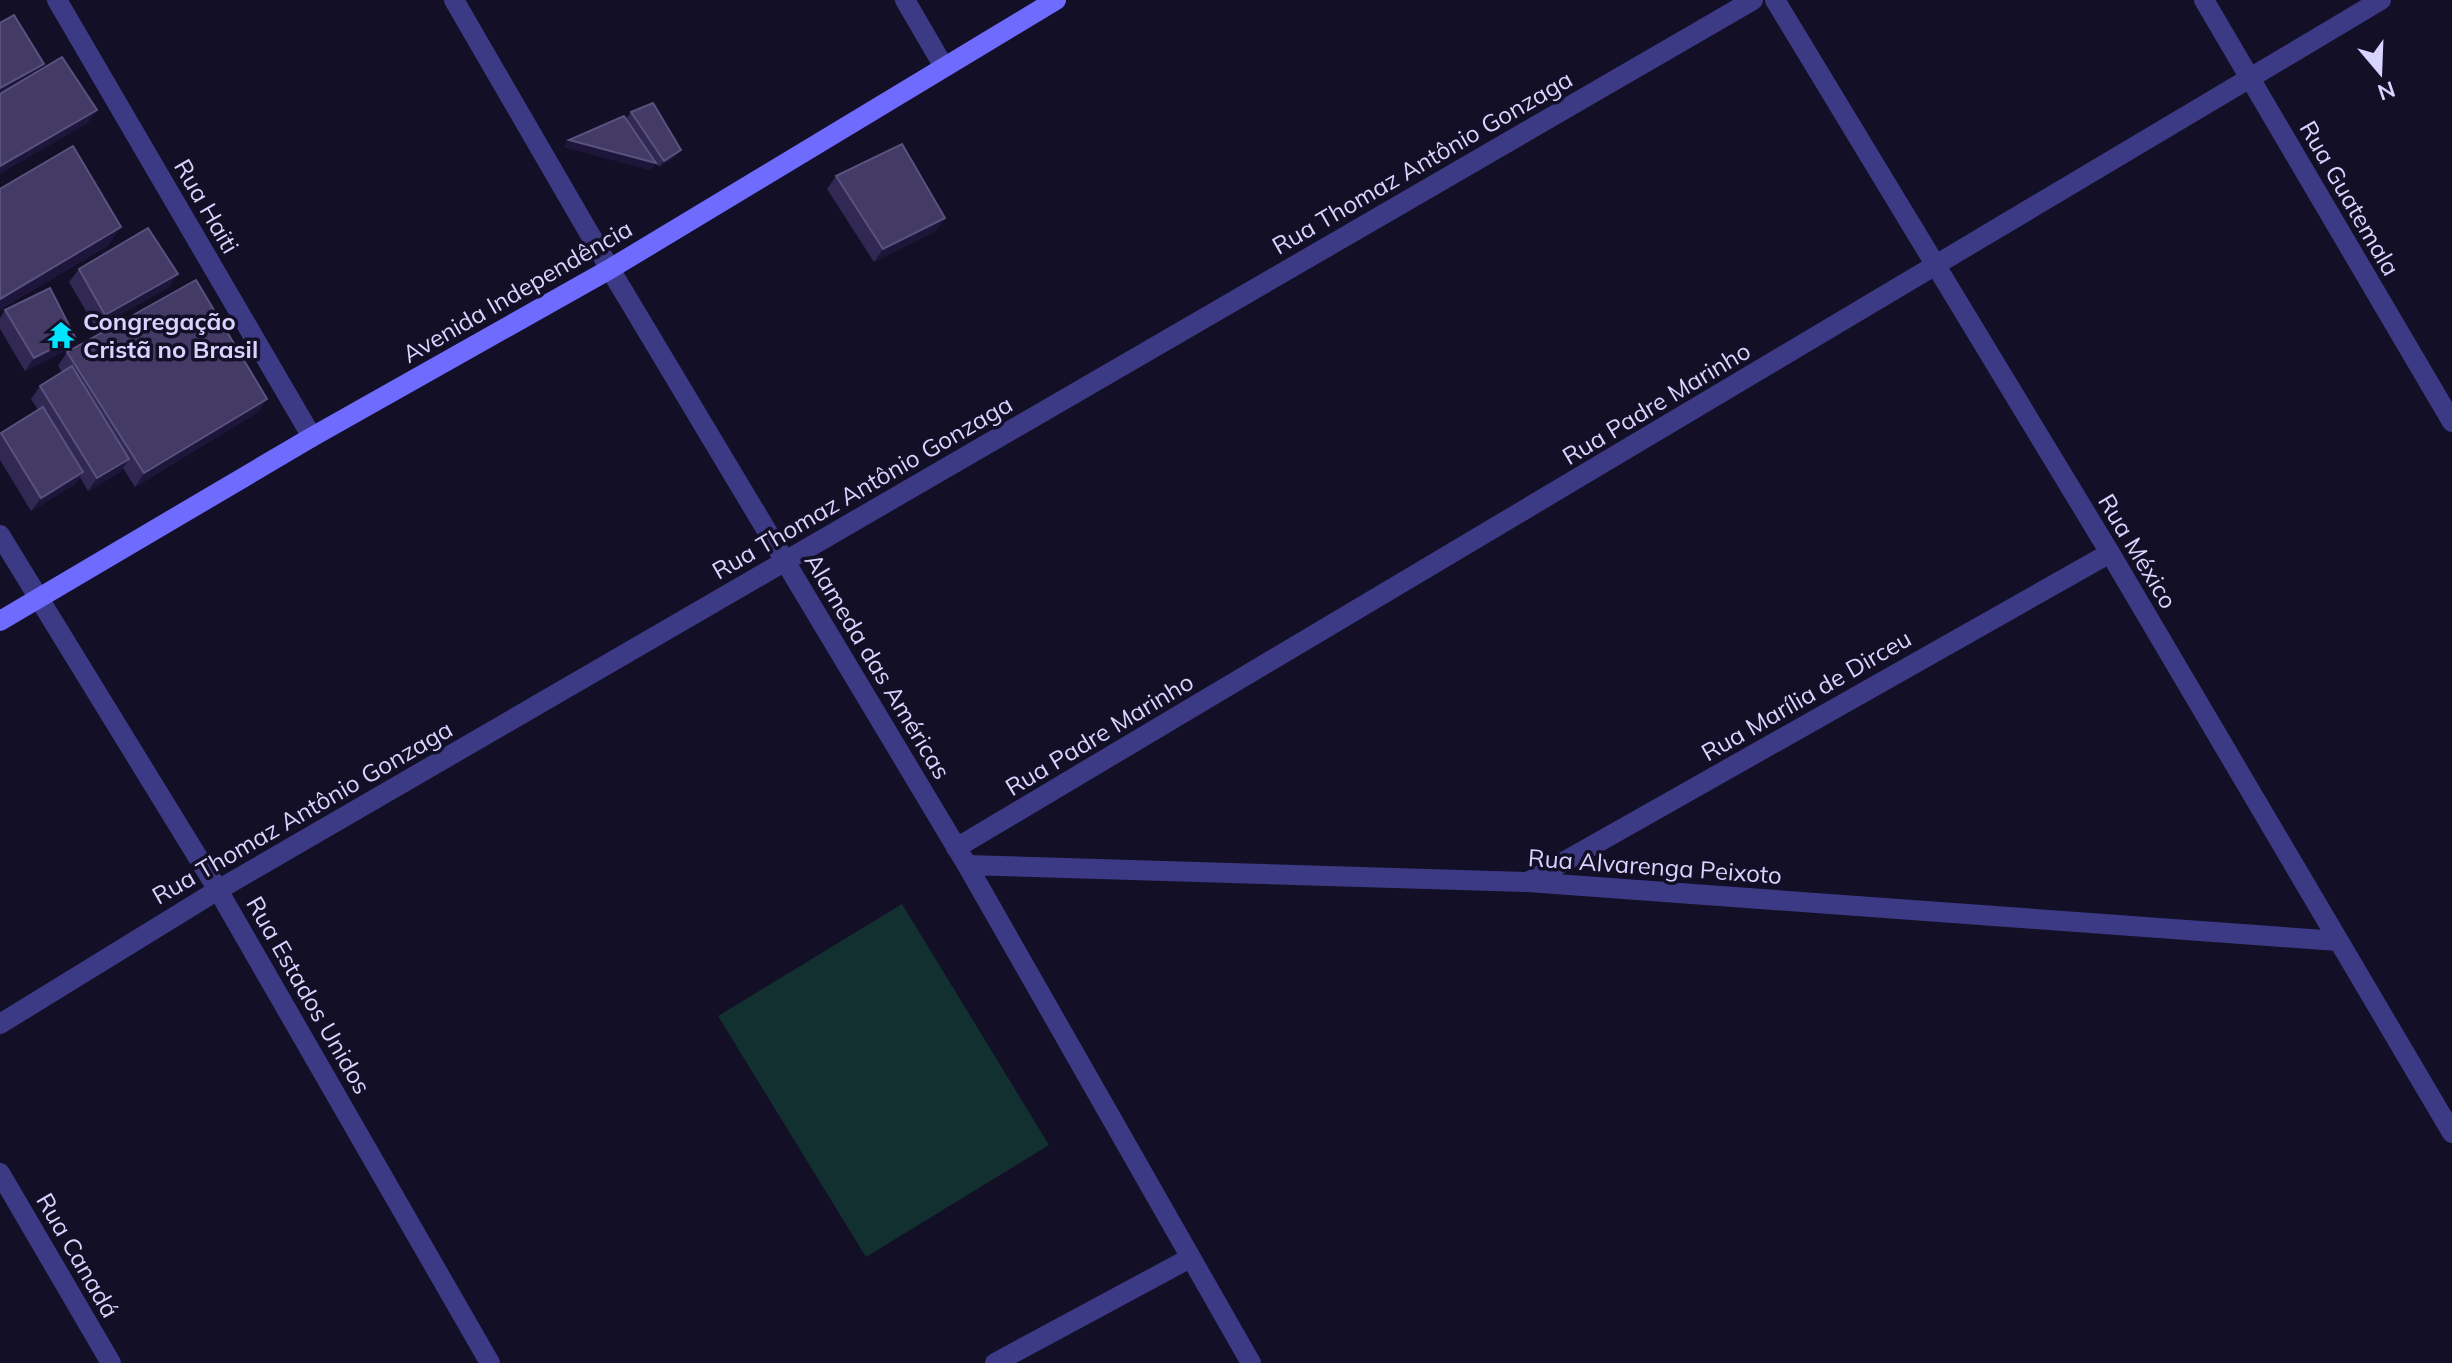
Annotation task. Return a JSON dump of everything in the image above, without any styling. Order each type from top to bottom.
[{"type":"street","name":"Rua Haiti","points":[[57,0],[312,437]]},
{"type":"street","name":"Alameda das Américas","points":[[454,0],[610,269],[962,857],[1251,1363]]},
{"type":"street","points":[[905,0],[944,67]]},
{"type":"street","name":"Avenida Independência","points":[[0,621],[312,437],[610,269],[1056,0]]},
{"type":"street","name":"Rua Thomaz Antônio Gonzaga","points":[[0,1024],[218,890],[1753,0]]},
{"type":"street","name":"Rua México","points":[[1775,0],[1934,268],[2110,553],[2452,1133]]},
{"type":"street","name":"Rua Guatemala","points":[[2204,0],[2452,422]]},
{"type":"street","name":"Rua Padre Marinho","points":[[962,857],[2381,0]]},
{"type":"street","name":"Rua Estados Unidos","points":[[0,535],[218,890],[490,1363]]},
{"type":"street","name":"Rua Marília de Dirceu","points":[[1528,882],[2110,553]]},
{"type":"street","name":"Rua Alvarenga Peixoto","points":[[962,857],[1528,882],[2338,941]]},
{"type":"street","name":"Rua Canadá","points":[[0,1173],[111,1363]]},
{"type":"street","points":[[995,1363],[1190,1258]]},
{"type":"green space","points":[[902,904],[1049,1145],[866,1257],[718,1016]]},
{"type":"building","points":[[14,15],[44,64],[0,88],[0,23]]},
{"type":"building","points":[[62,57],[97,110],[0,166],[0,94]]},
{"type":"building","points":[[653,103],[681,150],[664,161],[631,112]]},
{"type":"building","points":[[624,116],[656,163],[569,140]]},
{"type":"building","points":[[902,144],[945,218],[883,249],[836,176]]},
{"type":"building","points":[[73,146],[121,227],[0,299],[0,189]]},
{"type":"building","points":[[148,228],[178,274],[105,315],[79,269]]},
{"type":"building","points":[[196,280],[267,399],[144,473],[67,352]]},
{"type":"building","points":[[50,288],[75,337],[34,358],[5,310]]},
{"type":"building","points":[[72,366],[129,459],[97,478],[40,386]]},
{"type":"building","points":[[43,407],[83,472],[41,498],[1,433]]},
{"type":"place","name":"Congregação Cristã no Brasil","points":[[61,335]]}]
